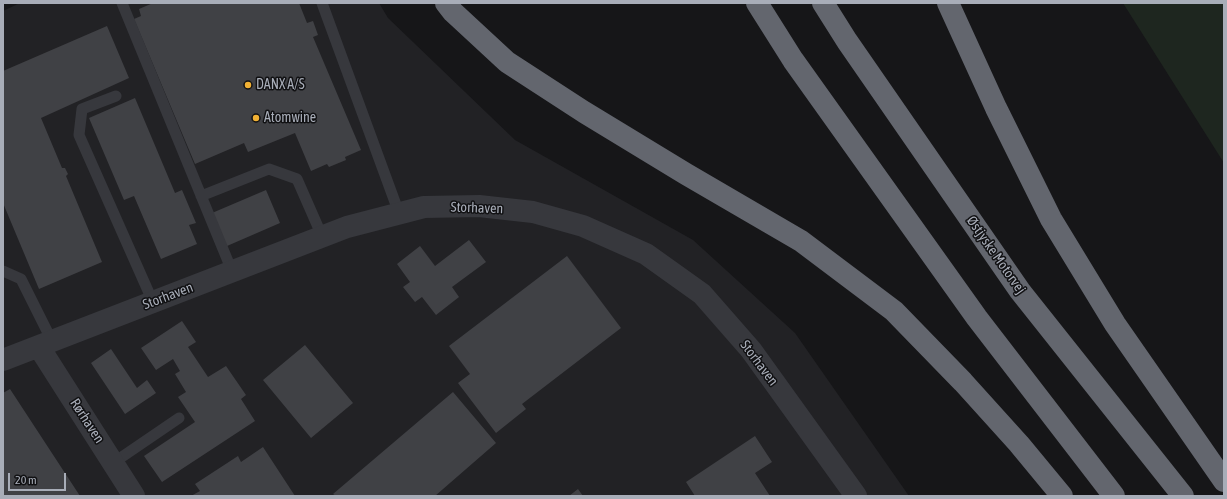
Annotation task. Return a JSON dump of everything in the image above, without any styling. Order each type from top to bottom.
[{"type":"highway","points":[[446,3],[453,12],[507,62],[591,116],[686,174],[801,241],[894,311],[963,382],[1019,444],[1062,496]]},
{"type":"highway","points":[[757,3],[792,60],[977,318],[1114,496]]},
{"type":"highway","name":"Østjyske Motorvej","points":[[823,3],[847,41],[1020,291],[1183,496]]},
{"type":"highway","points":[[948,3],[996,108],[1051,219],[1115,324],[1224,481]]},
{"type":"street","name":"Storhaven","points":[[3,360],[347,226],[424,207],[479,206],[533,212],[583,226],[646,254],[702,294],[751,350],[856,496]]},
{"type":"street","name":"Rørhaven","points":[[46,344],[113,463],[134,496]]},
{"type":"lane","points":[[122,3],[232,271]]},
{"type":"lane","points":[[322,3],[399,213]]},
{"type":"lane","points":[[116,96],[82,109],[79,135],[153,302]]},
{"type":"lane","points":[[201,196],[269,169],[298,179],[322,236]]},
{"type":"lane","points":[[3,271],[21,279],[46,344]]},
{"type":"lane","points":[[113,463],[179,418]]},
{"type":"shaded area","points":[[20,3],[379,3],[388,18],[515,140],[693,240],[795,333],[909,496],[3,496],[3,11]]},
{"type":"shaded area","points":[[1123,3],[1224,3],[1224,163]]},
{"type":"building","name":"DANX A/S","points":[[153,3],[299,3],[307,23],[313,21],[318,35],[313,37],[361,150],[345,157],[346,160],[329,167],[327,164],[311,171],[295,133],[248,152],[244,143],[195,164],[134,19],[141,16],[139,9]]},
{"type":"building","points":[[107,26],[129,78],[41,118],[62,168],[65,168],[68,174],[66,176],[102,262],[39,289],[3,203],[3,71]]},
{"type":"building","points":[[135,98],[175,193],[182,190],[196,223],[189,225],[197,244],[161,259],[134,196],[124,200],[89,118]]},
{"type":"building","points":[[266,190],[280,223],[227,246],[212,213]]},
{"type":"building","points":[[469,240],[486,262],[452,287],[459,297],[436,315],[422,297],[415,302],[403,287],[410,282],[397,264],[420,246],[435,266]]},
{"type":"building","points":[[567,256],[621,328],[522,404],[526,409],[496,433],[458,383],[470,374],[449,346]]},
{"type":"building","points":[[182,321],[196,342],[188,347],[208,377],[226,366],[246,395],[241,399],[255,421],[162,482],[144,456],[195,422],[178,397],[186,392],[175,374],[180,371],[173,359],[156,370],[141,348]]},
{"type":"building","points":[[305,345],[353,403],[311,438],[263,380]]},
{"type":"building","points":[[111,349],[137,388],[147,380],[156,393],[125,414],[91,363]]},
{"type":"building","points":[[10,389],[80,496],[3,496],[3,393]]},
{"type":"building","points":[[453,392],[496,443],[435,496],[336,496],[333,494]]},
{"type":"building","points":[[755,436],[772,462],[755,473],[770,496],[695,496],[686,482]]},
{"type":"building","points":[[263,447],[295,496],[191,496],[200,491],[195,484],[238,456],[241,462]]},
{"type":"building","points":[[578,489],[583,496],[569,496]]},
{"type":"place","name":"DANX A/S","points":[[248,85]]},
{"type":"place","name":"Atomwine","points":[[256,118]]}]
